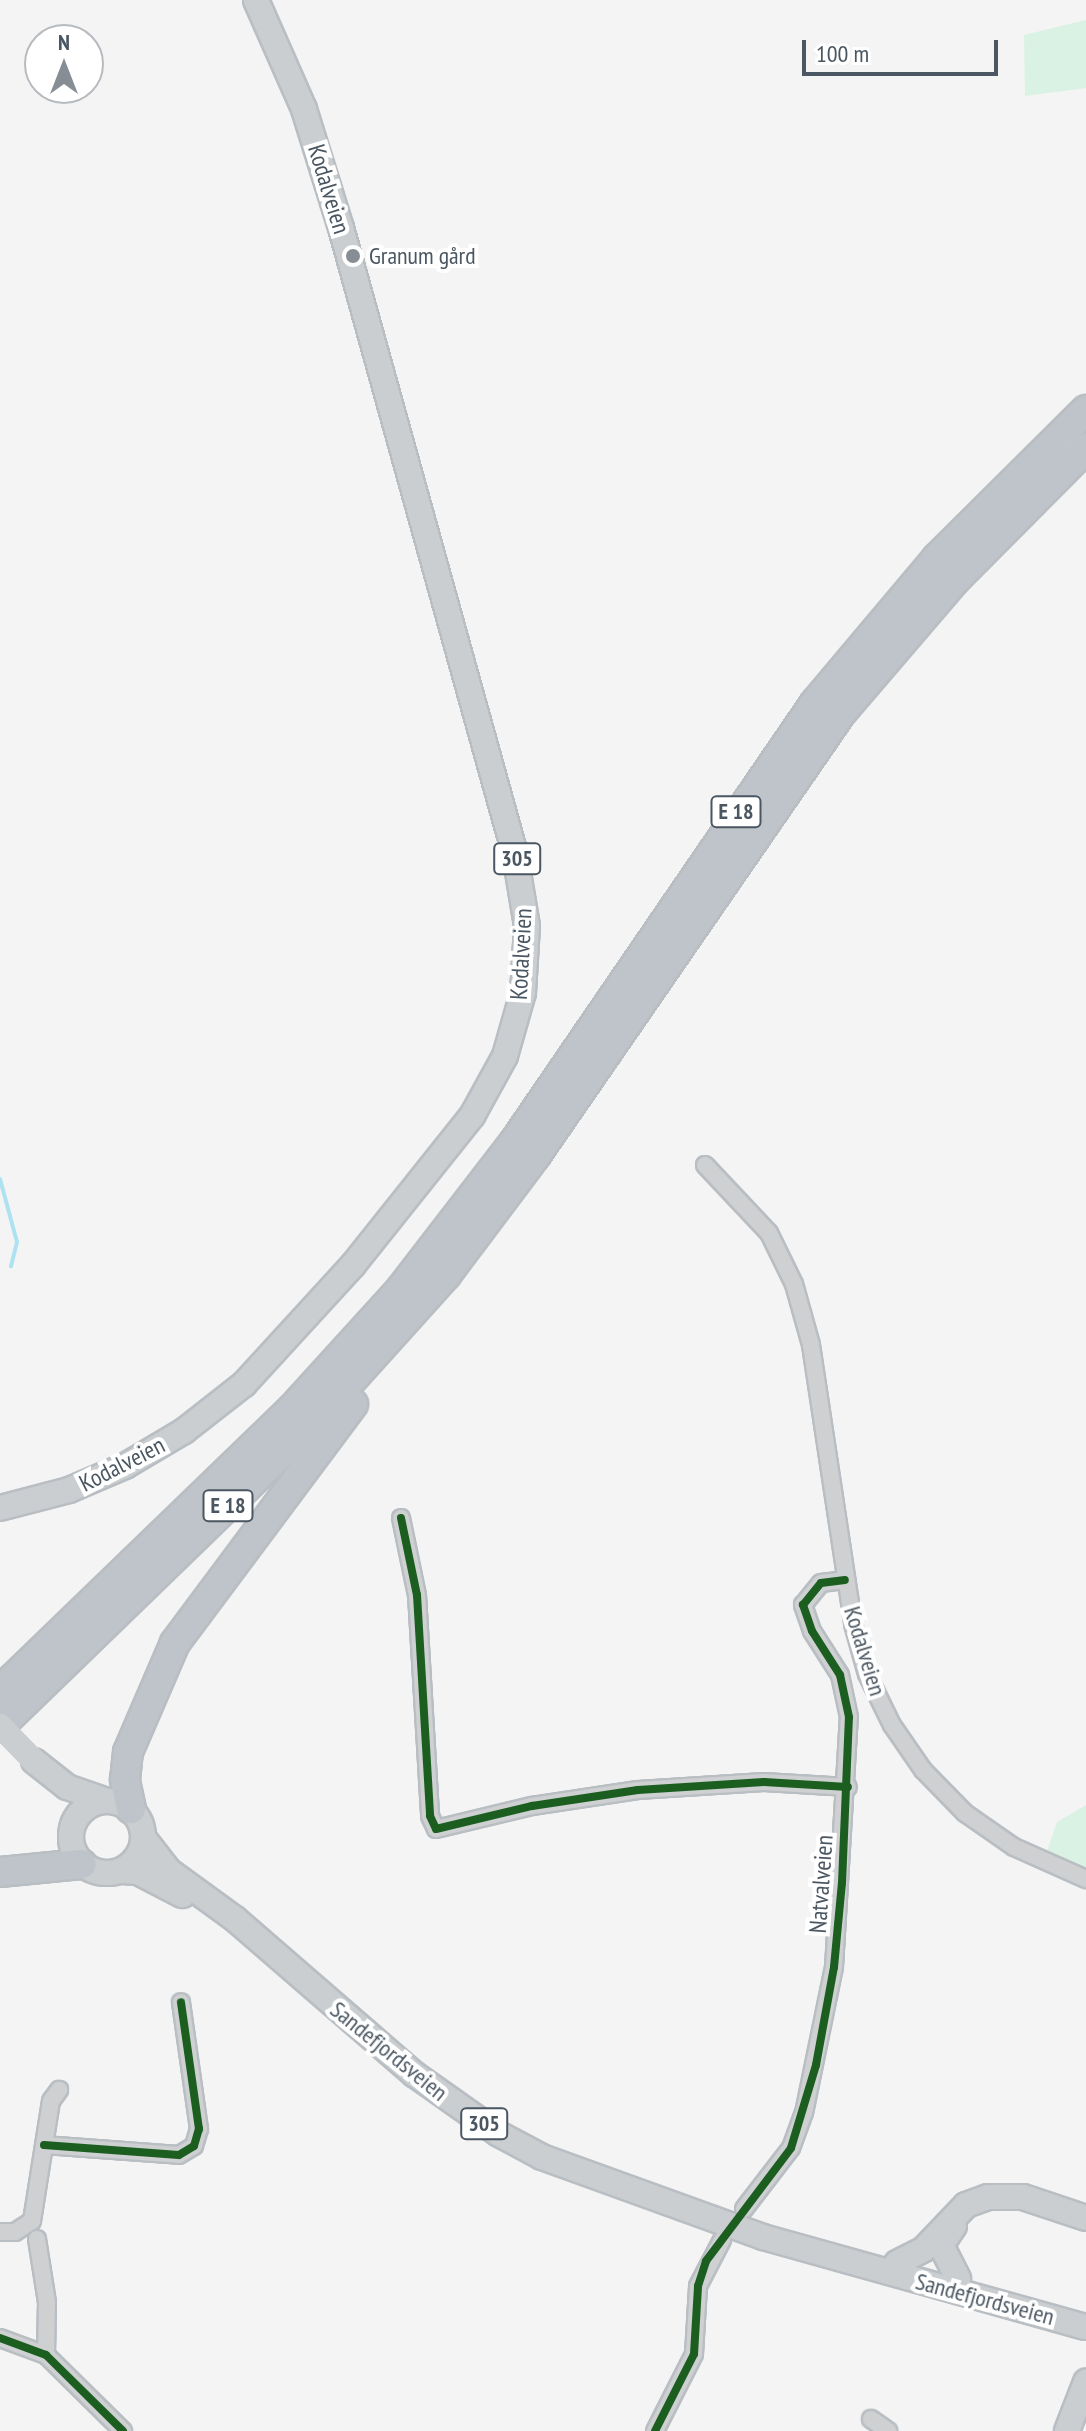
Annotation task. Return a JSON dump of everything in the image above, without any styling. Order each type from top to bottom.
[{"type":"highway","name":"E 18","points":[[0,1691],[270,1430],[374,1321],[515,1141],[742,802],[832,681],[928,568],[1086,410]]},
{"type":"highway","name":"E 18","points":[[0,1726],[311,1425],[446,1275],[536,1155],[841,713],[912,626],[1086,448]]},
{"type":"highway","points":[[119,1805],[128,1752],[175,1643],[335,1427],[440,1297],[446,1275]]},
{"type":"highway","name":"E 18","points":[[0,1665],[207,1466],[283,1401],[353,1328],[374,1321]]},
{"type":"highway","points":[[0,1872],[82,1864]]},
{"type":"main road","name":"Kodalveien","points":[[0,1508],[69,1490],[125,1466],[184,1431],[253,1375],[353,1265],[472,1116],[505,1056],[523,993],[527,926],[515,854],[341,228],[304,109],[256,0]]},
{"type":"main road","points":[[0,1726],[34,1761],[67,1787],[119,1805]]},
{"type":"main road","points":[[34,1761],[73,1824],[73,1849],[82,1864]]},
{"type":"main road","points":[[73,1824],[83,1810],[119,1805]]},
{"type":"main road","name":"305","points":[[119,1805],[144,1839]]},
{"type":"main road","points":[[122,1871],[138,1858],[144,1839]]},
{"type":"main road","name":"Sandefjordsveien","points":[[144,1839],[169,1871],[300,1976],[414,2074],[499,2134],[591,2177],[701,2215],[1086,2327]]},
{"type":"main road","name":"305","points":[[82,1864],[101,1873],[122,1871]]},
{"type":"main road","name":"Sandefjordsveien","points":[[122,1871],[164,1883],[300,1976]]},
{"type":"main road","points":[[897,2263],[924,2249],[966,2205],[988,2197],[1023,2197],[1086,2218]]},
{"type":"main road","points":[[958,2279],[941,2245],[966,2214],[981,2207],[1023,2206],[1086,2231]]},
{"type":"main road","name":"Sandefjordsveien","points":[[701,2215],[1086,2314]]},
{"type":"main road","points":[[1067,2431],[1086,2382]]},
{"type":"street","name":"Kodalveien","points":[[705,1165],[769,1233],[794,1284],[811,1345],[845,1580],[867,1674],[892,1725],[923,1770],[965,1813],[1014,1847],[1086,1879]]},
{"type":"street","points":[[401,1518],[417,1595],[430,1816],[436,1829],[532,1806],[638,1790],[764,1782],[848,1787]]},
{"type":"street","name":"Natvalveien","points":[[744,2209],[791,2148],[804,2113],[834,1967],[848,1787],[845,1692],[803,1605],[821,1583],[845,1580]]},
{"type":"street","points":[[44,2145],[179,2155],[194,2146],[199,2129],[181,2002]]},
{"type":"street","points":[[0,2232],[15,2232],[32,2221],[51,2101],[59,2090]]},
{"type":"street","points":[[37,2239],[47,2302],[46,2355]]},
{"type":"street","points":[[655,2431],[694,2354],[698,2286],[722,2240]]},
{"type":"street","points":[[0,2338],[46,2355],[123,2431]]},
{"type":"street","points":[[871,2419],[888,2431]]},
{"type":"green space","points":[[1086,20],[1086,88],[1025,96],[1024,35]]},
{"type":"green space","points":[[1086,1805],[1086,1870],[1047,1851],[1057,1822]]},
{"type":"waterway","points":[[0,1179],[17,1242],[11,1266]]},
{"type":"cycle path","points":[[401,1518],[417,1595],[430,1816],[436,1829],[532,1806],[638,1790],[764,1782],[848,1787]]},
{"type":"cycle path","points":[[655,2431],[694,2354],[698,2286],[706,2261],[791,2148],[816,2065],[834,1967],[842,1883],[849,1717],[840,1675],[812,1631],[803,1605],[821,1583],[845,1580]]},
{"type":"cycle path","points":[[44,2145],[179,2155],[194,2146],[199,2129],[181,2002]]},
{"type":"cycle path","points":[[0,2338],[46,2355],[123,2431]]},
{"type":"place","name":"Granum gård","points":[[353,256]]}]
